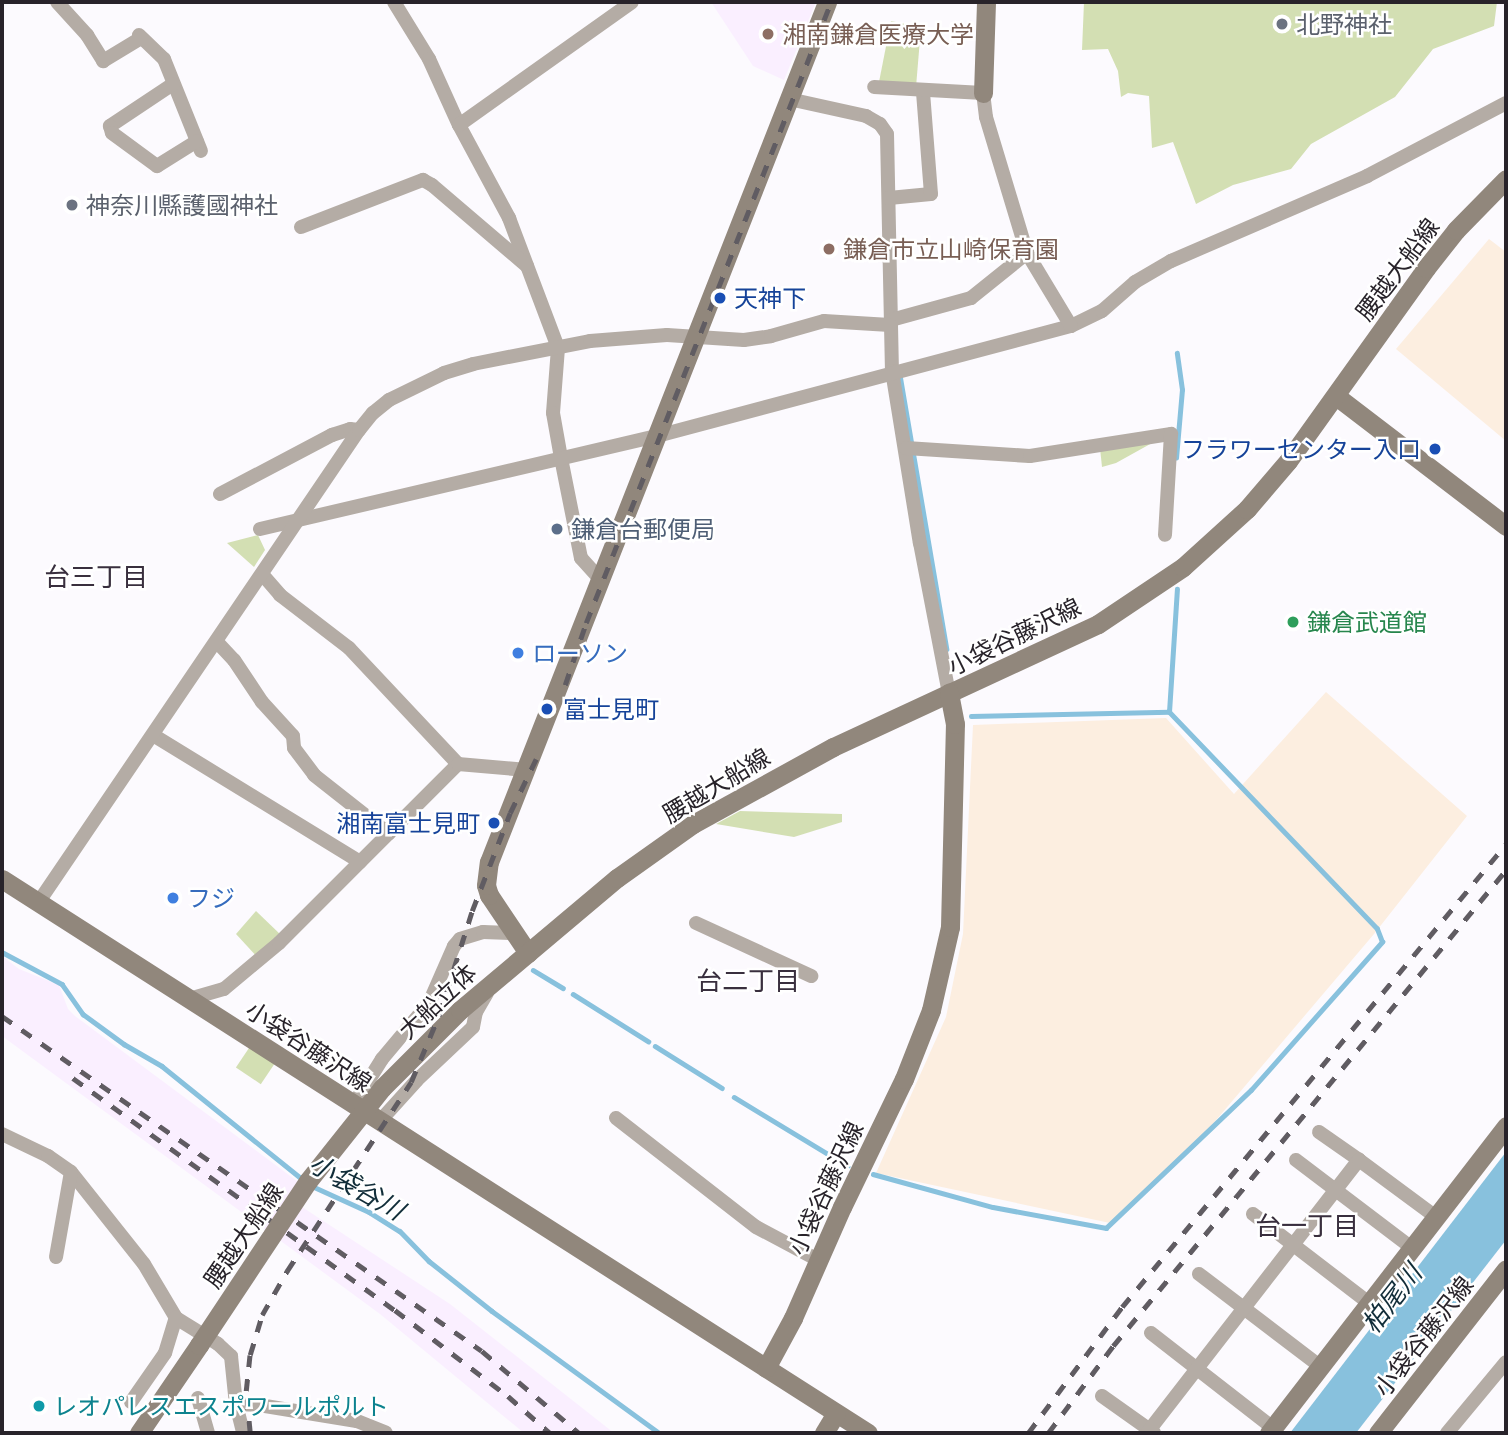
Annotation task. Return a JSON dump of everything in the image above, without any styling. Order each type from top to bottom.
[{"type":"main road","points":[[528,953],[489,895],[486,872],[827,2]]},
{"type":"main road","points":[[983,93],[985,2]]},
{"type":"main road","name":"腰越大船線","points":[[1336,396],[1426,268],[1456,230],[1506,178]]},
{"type":"main road","points":[[1336,396],[1506,526]]},
{"type":"main road","name":"小袋谷藤沢線","points":[[766,1367],[793,1318],[920,1044],[945,958],[950,927],[955,724],[950,694],[1098,624],[1183,567],[1247,509],[1288,461],[1336,396]]},
{"type":"main road","name":"腰越大船線","points":[[528,953],[617,878],[715,810],[832,747],[950,694]]},
{"type":"main road","name":"小袋谷藤沢線","points":[[2,879],[868,1433]]},
{"type":"main road","name":"大船立体","points":[[382,1088],[436,1031],[528,953]]},
{"type":"main road","name":"腰越大船線","points":[[139,1433],[308,1181],[382,1088]]},
{"type":"main road","points":[[1271,1431],[1506,1126]]},
{"type":"main road","name":"小袋谷藤沢線","points":[[1378,1433],[1506,1269]]},
{"type":"main road","points":[[824,1433],[836,1413]]},
{"type":"street","points":[[57,2],[87,35],[103,61],[140,37],[164,59],[199,146],[157,166],[111,133],[110,127],[173,84]]},
{"type":"street","points":[[394,2],[429,59],[459,125],[509,218],[558,348],[553,413],[561,458],[581,558],[600,579]]},
{"type":"street","points":[[459,125],[632,2]]},
{"type":"street","points":[[874,87],[923,92],[983,93],[986,117],[1027,253],[1071,326]]},
{"type":"street","points":[[889,198],[931,194],[923,92]]},
{"type":"street","points":[[789,99],[866,116],[880,124],[887,134],[892,371],[920,543],[950,694]]},
{"type":"street","points":[[260,529],[657,436],[892,371],[1071,326],[1102,311],[1135,282],[1171,261],[1367,176],[1506,103]]},
{"type":"street","points":[[301,227],[423,180],[528,266]]},
{"type":"street","points":[[38,903],[359,430],[373,413],[389,401],[444,373],[473,364],[558,348],[635,337],[744,340],[771,336],[824,321],[891,322],[971,298],[1027,253]]},
{"type":"street","points":[[220,494],[332,435],[350,429],[359,430]]},
{"type":"street","points":[[906,448],[1030,456],[1171,433],[1165,535]]},
{"type":"street","points":[[262,574],[281,595],[349,648],[458,764],[527,770]]},
{"type":"street","points":[[217,642],[234,660],[262,702],[293,736],[294,748],[314,775],[389,834]]},
{"type":"street","points":[[153,735],[360,862]]},
{"type":"street","points":[[189,999],[225,989],[279,943],[458,764]]},
{"type":"street","points":[[696,923],[811,976]]},
{"type":"street","points":[[354,1104],[382,1059],[429,1003],[454,946],[460,939],[483,932],[513,933]]},
{"type":"street","points":[[380,1121],[416,1080],[472,1027],[476,1012],[495,980]]},
{"type":"street","points":[[616,1118],[756,1227],[818,1260]]},
{"type":"street","points":[[1319,1132],[1436,1217]]},
{"type":"street","points":[[2,1134],[48,1156],[71,1172],[144,1264],[176,1318],[231,1356],[236,1404],[243,1433]]},
{"type":"street","points":[[1296,1160],[1412,1248]]},
{"type":"street","points":[[1102,1396],[1150,1432],[1359,1160]]},
{"type":"street","points":[[56,1257],[71,1172]]},
{"type":"street","points":[[1253,1214],[1369,1303]]},
{"type":"street","points":[[1199,1274],[1244,1311],[1321,1367]]},
{"type":"street","points":[[131,1402],[165,1353],[176,1318]]},
{"type":"street","points":[[1151,1333],[1198,1368],[1271,1431]]},
{"type":"street","points":[[1447,1433],[1506,1362]]},
{"type":"street","points":[[198,1398],[208,1433]]},
{"type":"street","points":[[236,1404],[259,1405],[357,1421],[386,1433]]},
{"type":"shaded area","name":"湘南鎌倉医療大学","points":[[711,2],[816,2],[784,80],[753,66]]},
{"type":"shaded area","points":[[1489,239],[1506,252],[1506,441],[1396,349]]},
{"type":"shaded area","points":[[1326,692],[1467,816],[1374,934],[1200,1139],[1110,1223],[876,1173],[946,1017],[963,934],[973,725],[1166,718],[1234,794]]},
{"type":"shaded area","points":[[2,956],[19,969],[59,985],[68,1009],[75,1016],[309,1190],[299,1205],[450,1304],[614,1433],[524,1433],[380,1314],[2,1036]]},
{"type":"green space","points":[[1084,2],[1497,2],[1494,26],[1433,49],[1395,97],[1311,144],[1291,169],[1233,185],[1196,204],[1173,142],[1152,148],[1149,96],[1128,93],[1121,97],[1118,71],[1108,49],[1082,50]]},
{"type":"green space","points":[[891,21],[921,27],[916,87],[879,82]]},
{"type":"green space","points":[[1161,438],[1116,463],[1102,467],[1100,448]]},
{"type":"green space","points":[[258,535],[265,550],[254,567],[227,543]]},
{"type":"green space","points":[[740,811],[842,814],[842,822],[794,837],[716,824]]},
{"type":"green space","points":[[256,911],[282,936],[258,958],[236,934]]},
{"type":"green space","points":[[251,1045],[276,1062],[261,1084],[236,1067]]},
{"type":"water","name":"柏尾川","points":[[1506,1152],[1506,1240],[1356,1433],[1290,1433]]},
{"type":"waterway","points":[[1176,458],[1182,390],[1177,353]]},
{"type":"waterway","points":[[900,375],[947,649]]},
{"type":"waterway","points":[[873,1174],[993,1207],[1106,1228],[1251,1090],[1382,942],[1377,929],[1169,712],[1177,589]]},
{"type":"waterway","points":[[971,716],[1169,712]]},
{"type":"waterway","name":"小袋谷川","points":[[2,952],[62,984],[83,1014],[124,1044],[162,1066],[302,1179]]},
{"type":"waterway","points":[[533,970],[563,988]]},
{"type":"waterway","points":[[573,994],[648,1041]]},
{"type":"waterway","points":[[655,1046],[722,1088]]},
{"type":"waterway","points":[[734,1097],[848,1166]]},
{"type":"waterway","name":"小袋谷川","points":[[312,1186],[369,1212],[400,1231],[429,1261],[492,1311],[659,1433]]},
{"type":"railway","points":[[565,685],[586,623],[831,2]]},
{"type":"railway","points":[[250,1433],[246,1391],[250,1355],[262,1315],[287,1271],[411,1082],[439,1015],[472,911],[510,813],[536,759]]},
{"type":"railway","points":[[1028,1433],[1122,1307],[1506,844]]},
{"type":"railway","points":[[1048,1433],[1113,1346],[1506,870]]},
{"type":"railway","points":[[2,1016],[482,1351],[579,1433]]},
{"type":"railway","points":[[73,1078],[395,1310],[508,1396],[550,1433]]},
{"type":"place","name":"北野神社","points":[[1282,24]]},
{"type":"place","name":"湘南鎌倉医療大学","points":[[768,34]]},
{"type":"place","name":"神奈川縣護國神社","points":[[72,205]]},
{"type":"place","name":"鎌倉市立山崎保育園","points":[[829,249]]},
{"type":"place","name":"天神下","points":[[720,298]]},
{"type":"place","name":"フラワーセンター入口","points":[[1435,449]]},
{"type":"place","name":"鎌倉台郵便局","points":[[557,529]]},
{"type":"place","name":"鎌倉武道館","points":[[1293,622]]},
{"type":"place","name":"ローソン","points":[[518,653]]},
{"type":"place","name":"富士見町","points":[[547,709]]},
{"type":"place","name":"湘南富士見町","points":[[494,823]]},
{"type":"place","name":"フジ","points":[[173,898]]},
{"type":"place","name":"レオパレスエスポワールポルト","points":[[39,1406]]},
{"type":"district","name":"台三丁目","points":[[96,576]]},
{"type":"district","name":"台二丁目","points":[[748,980]]},
{"type":"district","name":"台一丁目","points":[[1307,1225]]}]
